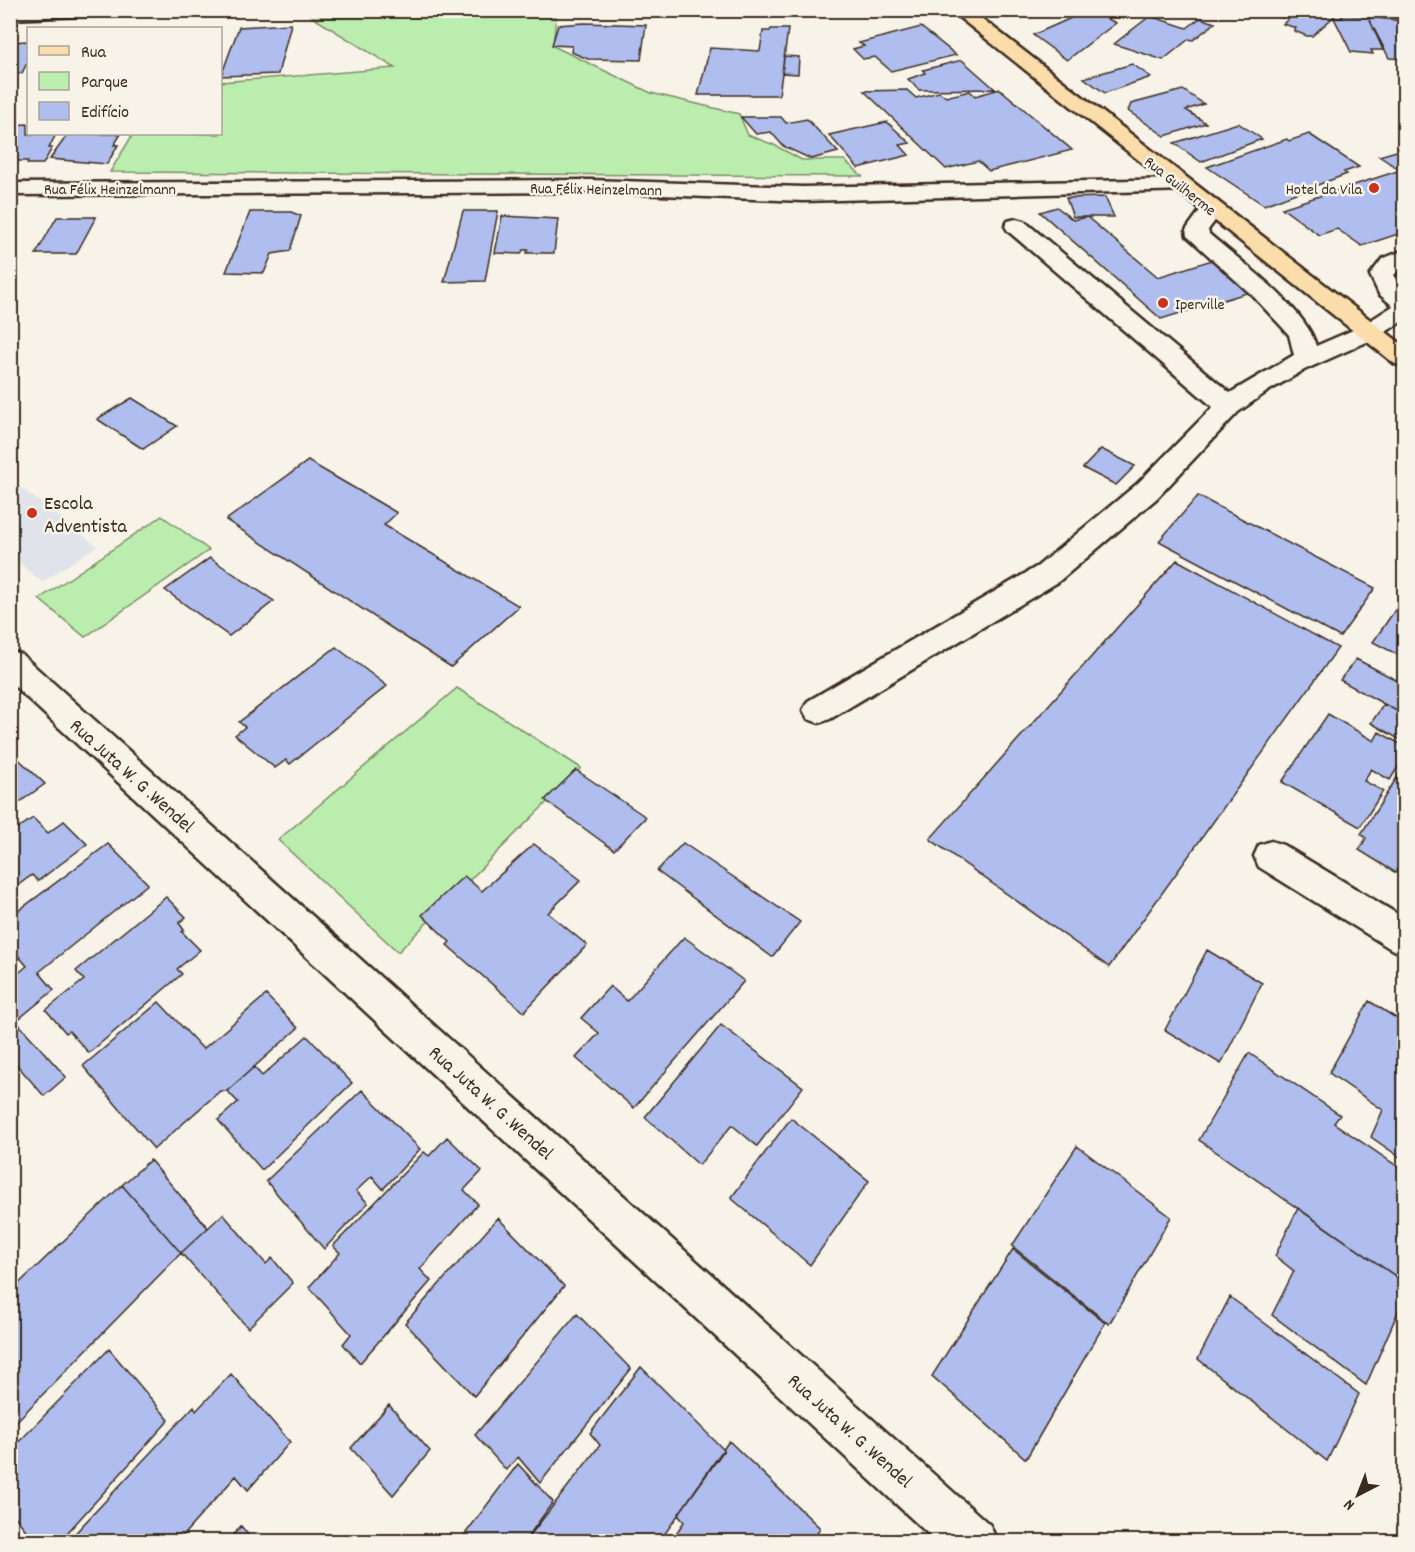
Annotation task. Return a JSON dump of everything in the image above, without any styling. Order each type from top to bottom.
[{"type":"main road","name":"Rua Guilherme","points":[[959,10],[1404,358]]},
{"type":"street","points":[[10,14],[106,10]]},
{"type":"street","name":"Rua Félix Heinzelmann","points":[[10,189],[590,186],[803,194],[1180,185]]},
{"type":"street","points":[[1212,210],[1197,231],[1198,236],[1261,291],[1302,334],[1307,359]]},
{"type":"street","points":[[1016,226],[1229,406]]},
{"type":"street","points":[[1404,257],[1390,264],[1382,275],[1387,289],[1404,303]]},
{"type":"street","points":[[819,710],[1048,574],[1147,491],[1229,406],[1259,385],[1307,359],[1369,332],[1404,310]]},
{"type":"street","name":"Rua Juta W. G .Wendel","points":[[10,663],[973,1542]]},
{"type":"street","points":[[1271,856],[1404,937]]},
{"type":"shaded area","name":"Escola Adventista","points":[[10,480],[97,546],[42,582],[11,556]]},
{"type":"green space","points":[[312,17],[556,17],[553,46],[651,93],[739,114],[748,135],[774,145],[802,160],[844,160],[862,176],[110,172],[132,135],[222,135],[222,82],[395,68]]},
{"type":"green space","points":[[162,516],[209,550],[85,637],[39,599]]},
{"type":"green space","points":[[457,688],[581,768],[398,952],[278,840]]},
{"type":"building","points":[[1089,10],[1116,23],[1067,60],[1033,35]]},
{"type":"building","points":[[1262,10],[1291,10],[1283,18]]},
{"type":"building","points":[[1298,10],[1337,10],[1339,12],[1312,36],[1307,36],[1294,31],[1296,28],[1283,24]]},
{"type":"building","points":[[1382,10],[1404,10],[1404,19],[1382,13]]},
{"type":"building","points":[[1341,15],[1368,16],[1383,50],[1371,50],[1373,54],[1351,52],[1334,18],[1343,18]]},
{"type":"building","points":[[1150,16],[1187,28],[1200,18],[1215,23],[1193,40],[1189,39],[1163,60],[1114,44]]},
{"type":"building","points":[[1368,17],[1404,21],[1404,59],[1389,58]]},
{"type":"building","points":[[584,23],[646,25],[641,60],[588,59],[571,52],[572,46],[552,45],[558,25]]},
{"type":"building","points":[[291,24],[278,74],[222,76],[239,27]]},
{"type":"building","points":[[921,27],[956,55],[891,71],[875,57],[863,59],[853,49],[864,46],[859,43]]},
{"type":"building","points":[[788,29],[779,95],[698,95],[710,48],[760,51],[763,31]]},
{"type":"building","points":[[27,41],[27,65],[22,73],[10,73],[10,42]]},
{"type":"building","points":[[784,56],[799,57],[798,74],[782,73]]},
{"type":"building","points":[[962,60],[995,89],[919,90],[908,79],[925,73],[923,70]]},
{"type":"building","points":[[1132,64],[1151,77],[1105,93],[1084,78]]},
{"type":"building","points":[[1000,89],[1072,150],[989,171],[978,161],[946,169],[864,91],[907,90],[916,98],[939,92],[946,97],[970,91],[975,96]]},
{"type":"building","points":[[1183,90],[1204,104],[1186,110],[1206,123],[1165,136],[1128,111],[1131,104]]},
{"type":"building","points":[[741,117],[781,117],[786,123],[807,119],[838,152],[811,159],[783,146],[771,132],[756,134]]},
{"type":"building","points":[[887,122],[910,143],[900,145],[909,155],[858,168],[829,135]]},
{"type":"building","points":[[1238,123],[1262,139],[1201,162],[1174,143]]},
{"type":"building","points":[[27,124],[27,135],[56,135],[49,148],[52,148],[43,164],[14,161],[10,165],[10,125]]},
{"type":"building","points":[[1309,134],[1359,167],[1344,172],[1347,174],[1264,205],[1207,167],[1287,139],[1289,141]]},
{"type":"building","points":[[67,135],[120,135],[114,145],[118,145],[107,164],[50,159]]},
{"type":"building","points":[[1400,150],[1404,152],[1404,168],[1400,170],[1379,156]]},
{"type":"building","name":"Hotel da Vila","points":[[1404,169],[1404,232],[1362,246],[1337,229],[1319,235],[1282,208]]},
{"type":"building","points":[[1105,197],[1114,217],[1073,217],[1066,198]]},
{"type":"building","points":[[1057,207],[1073,220],[1087,217],[1158,277],[1212,260],[1250,292],[1161,319],[1040,212]]},
{"type":"building","points":[[463,211],[498,211],[485,281],[444,282]]},
{"type":"building","points":[[250,212],[291,212],[301,216],[290,251],[272,254],[264,273],[226,272]]},
{"type":"building","points":[[502,216],[558,219],[554,253],[527,253],[528,250],[523,250],[521,254],[495,253]]},
{"type":"building","points":[[57,217],[96,217],[76,254],[36,254]]},
{"type":"building","points":[[132,398],[177,426],[143,449],[97,419]]},
{"type":"building","points":[[1101,449],[1135,466],[1116,485],[1083,468]]},
{"type":"building","points":[[308,461],[397,513],[384,525],[519,606],[451,667],[226,520]]},
{"type":"building","points":[[1198,496],[1375,588],[1340,637],[1159,541]]},
{"type":"building","points":[[210,558],[274,601],[229,636],[165,590]]},
{"type":"building","points":[[1177,560],[1338,648],[1109,967],[930,839]]},
{"type":"building","points":[[1404,597],[1404,658],[1373,642]]},
{"type":"building","points":[[336,647],[387,686],[290,764],[286,760],[275,768],[235,735],[245,727],[239,722]]},
{"type":"building","points":[[1356,659],[1402,683],[1404,680],[1404,715],[1340,680]]},
{"type":"building","points":[[1384,704],[1404,715],[1404,742],[1371,723]]},
{"type":"building","points":[[1328,714],[1374,741],[1379,732],[1404,746],[1404,757],[1390,780],[1371,769],[1364,781],[1383,791],[1360,827],[1282,782]]},
{"type":"building","points":[[10,751],[45,784],[10,809]]},
{"type":"building","points":[[1404,757],[1404,878],[1359,850],[1366,838],[1361,834],[1403,768],[1399,766]]},
{"type":"building","points":[[576,770],[646,817],[614,850],[545,800]]},
{"type":"building","points":[[33,818],[48,833],[64,821],[87,844],[38,881],[32,875],[10,891],[10,823],[17,829]]},
{"type":"building","points":[[683,843],[800,922],[772,957],[657,871]]},
{"type":"building","points":[[108,844],[148,884],[39,972],[54,990],[10,1026],[10,980],[27,966],[10,946],[10,917]]},
{"type":"building","points":[[534,844],[581,880],[548,913],[587,945],[524,1012],[447,945],[450,942],[422,915],[464,876],[482,891]]},
{"type":"building","points":[[166,897],[186,917],[179,923],[184,930],[182,932],[200,950],[177,969],[182,974],[89,1053],[69,1031],[66,1033],[46,1010],[84,980],[76,971]]},
{"type":"building","points":[[684,937],[744,981],[634,1108],[576,1058],[599,1033],[581,1018],[610,986],[627,1001]]},
{"type":"building","points":[[1207,950],[1262,983],[1221,1064],[1165,1030]]},
{"type":"building","points":[[266,995],[298,1028],[227,1091],[220,1091],[154,1149],[83,1066],[159,1002],[203,1049]]},
{"type":"building","points":[[1369,1001],[1404,1023],[1404,1160],[1371,1137],[1383,1110],[1329,1073]]},
{"type":"building","points":[[16,1021],[66,1077],[44,1096],[10,1057],[10,1026]]},
{"type":"building","points":[[721,1025],[803,1087],[757,1146],[732,1125],[699,1165],[645,1117]]},
{"type":"building","points":[[307,1036],[352,1083],[262,1170],[218,1120],[238,1102],[227,1091],[254,1067],[262,1076]]},
{"type":"building","points":[[1249,1053],[1340,1115],[1334,1123],[1404,1171],[1404,1282],[1199,1140]]},
{"type":"building","points":[[362,1090],[420,1149],[383,1189],[372,1176],[356,1191],[368,1203],[324,1249],[266,1181]]},
{"type":"building","points":[[791,1118],[869,1181],[810,1265],[731,1198]]},
{"type":"building","points":[[447,1137],[482,1171],[464,1190],[478,1204],[420,1269],[431,1281],[360,1363],[343,1344],[351,1334],[309,1287],[340,1253],[333,1246],[424,1152],[429,1156]]},
{"type":"building","points":[[1077,1146],[1171,1217],[1109,1324],[1012,1246]]},
{"type":"building","points":[[150,1160],[208,1228],[181,1253],[122,1185]]},
{"type":"building","points":[[122,1185],[181,1253],[10,1428],[10,1292]]},
{"type":"building","points":[[1298,1208],[1404,1282],[1404,1298],[1366,1385],[1272,1315],[1294,1271],[1275,1256]]},
{"type":"building","points":[[223,1214],[266,1264],[272,1258],[293,1283],[248,1328],[181,1253]]},
{"type":"building","points":[[498,1218],[564,1286],[474,1396],[405,1323]]},
{"type":"building","points":[[1013,1249],[1105,1323],[1026,1459],[932,1376]]},
{"type":"building","points":[[1230,1297],[1359,1394],[1327,1461],[1198,1359]]},
{"type":"building","points":[[577,1314],[631,1369],[540,1483],[518,1457],[506,1470],[475,1435]]},
{"type":"building","points":[[109,1349],[169,1420],[59,1542],[35,1542],[10,1510],[10,1451]]},
{"type":"building","points":[[641,1367],[724,1450],[659,1542],[525,1542],[600,1445],[590,1433]]},
{"type":"building","points":[[231,1374],[290,1442],[248,1490],[236,1476],[177,1542],[67,1542],[194,1406],[196,1411]]},
{"type":"building","points":[[389,1405],[430,1451],[393,1495],[351,1448]]},
{"type":"building","points":[[729,1441],[820,1528],[812,1542],[670,1542],[684,1522],[678,1515]]},
{"type":"building","points":[[518,1464],[553,1502],[524,1542],[459,1542]]},
{"type":"building","points":[[241,1526],[254,1542],[227,1542]]},
{"type":"place","name":"Hotel da Vila","points":[[1374,188]]},
{"type":"place","name":"Iperville","points":[[1163,303]]},
{"type":"place","name":"Escola Adventista","points":[[32,513]]}]
